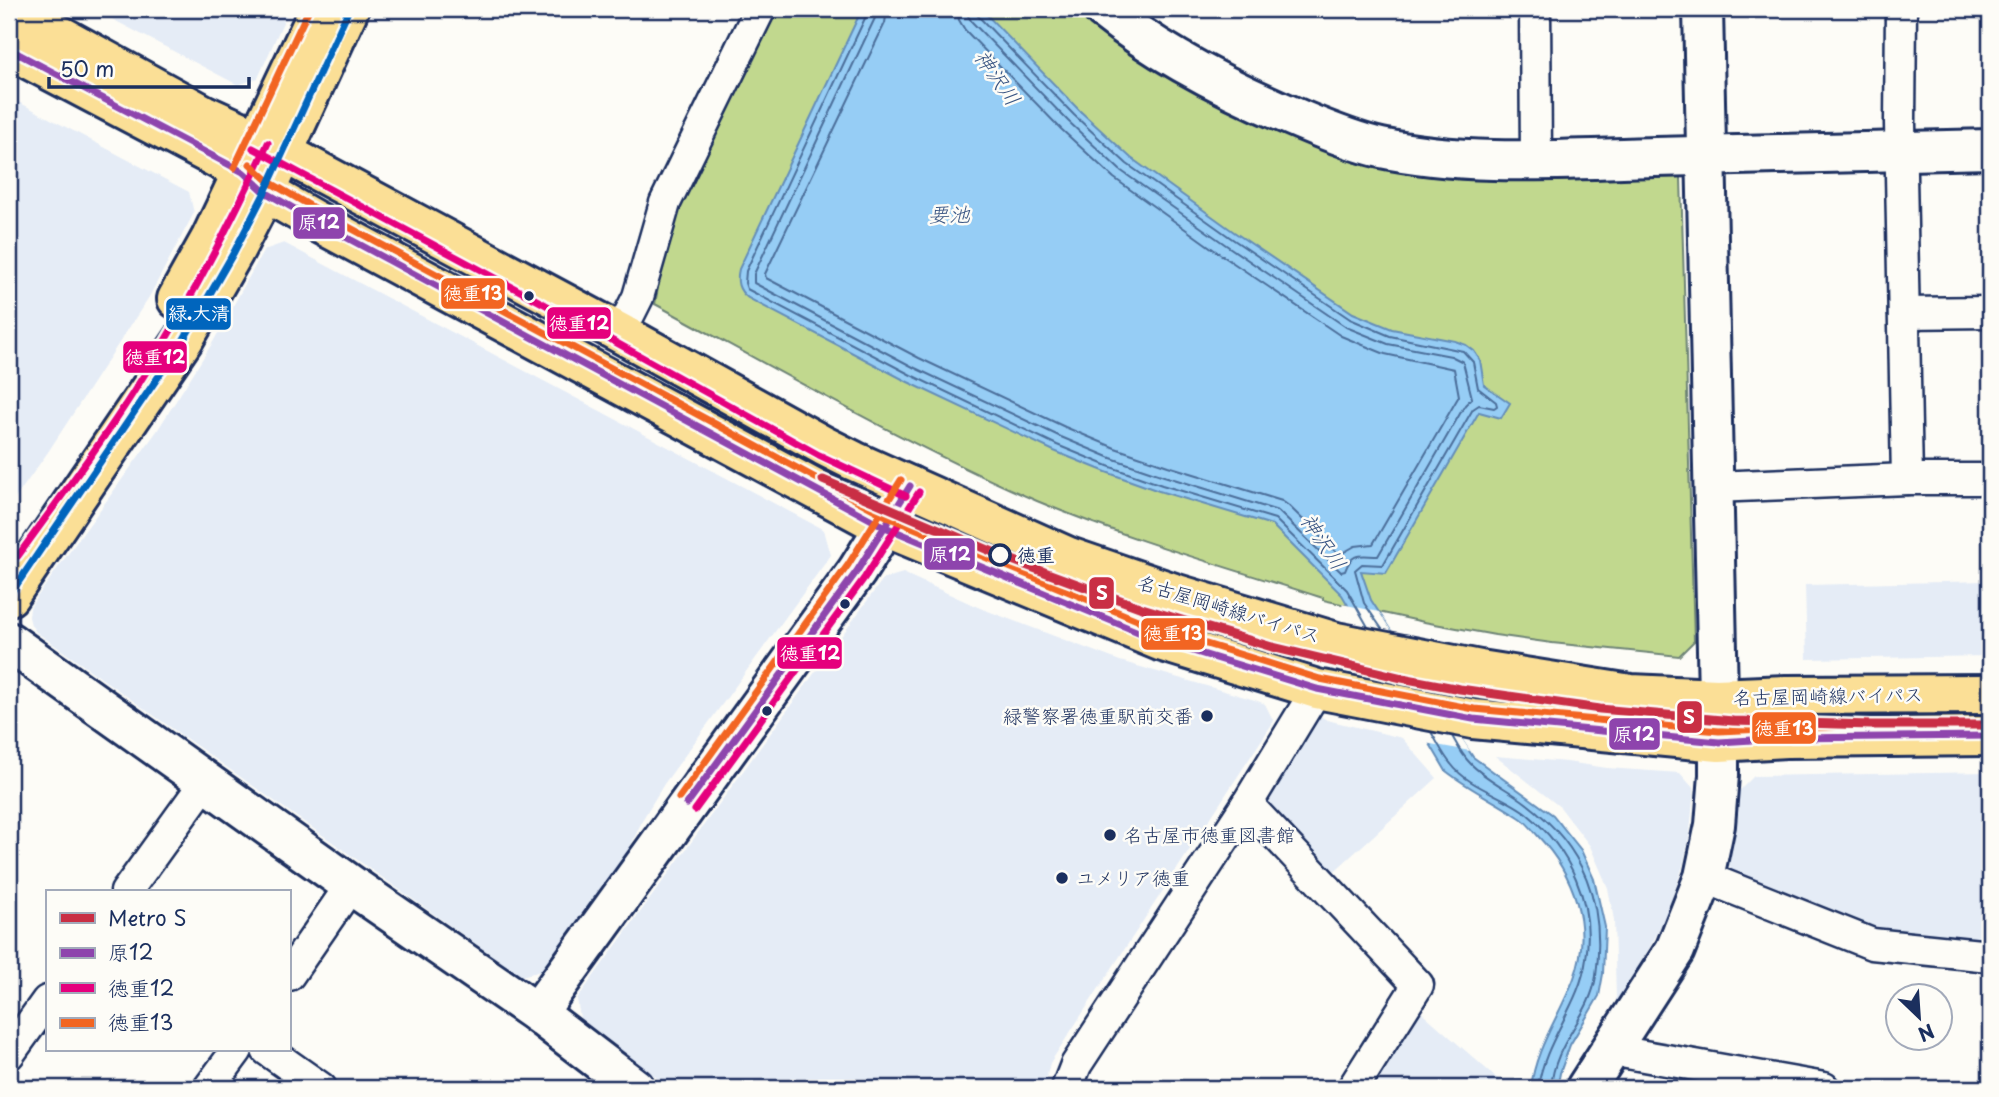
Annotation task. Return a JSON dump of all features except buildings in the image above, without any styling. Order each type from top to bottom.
[{"type":"main road","name":"名古屋岡崎線バイパス","points":[[12,9],[203,114],[262,164],[885,527],[1160,641],[1317,689],[1473,719],[1719,742],[1786,738],[1990,736]]},
{"type":"main road","points":[[9,596],[184,339],[234,251],[262,164],[320,9]]},
{"type":"main road","points":[[9,550],[134,372],[211,238],[262,164],[349,9]]},
{"type":"main road","name":"名古屋岡崎線バイパス","points":[[9,48],[620,333],[824,446],[1069,557],[1122,577],[1336,642],[1480,670],[1631,694],[1717,698],[1990,694]]},
{"type":"street","points":[[620,333],[638,297],[666,203],[760,9]]},
{"type":"street","points":[[1103,9],[1129,30],[1270,107],[1330,132],[1380,148],[1443,157],[1536,160],[1990,149]]},
{"type":"street","points":[[1535,9],[1536,160]]},
{"type":"street","points":[[1586,1088],[1675,950],[1704,877],[1715,824],[1719,742],[1703,9]]},
{"type":"street","points":[[1900,9],[1907,480]]},
{"type":"street","points":[[1904,313],[1990,312]]},
{"type":"street","points":[[1713,487],[1990,480]]},
{"type":"street","points":[[537,1013],[857,570],[910,486]]},
{"type":"street","points":[[9,642],[351,885],[537,1013],[635,1088]]},
{"type":"street","points":[[1067,1088],[1076,1065],[1247,804],[1317,689]]},
{"type":"street","points":[[127,890],[206,781]]},
{"type":"street","points":[[1247,804],[1418,985],[1353,1088]]},
{"type":"street","points":[[1704,877],[1872,944],[1990,956]]},
{"type":"street","points":[[290,974],[351,885]]},
{"type":"street","points":[[9,1054],[46,1001]]},
{"type":"street","points":[[1610,1050],[1824,1088]]},
{"type":"street","points":[[209,1088],[236,1052]]},
{"type":"street","points":[[270,1052],[321,1088]]},
{"type":"shaded area","points":[[93,9],[289,9],[258,78],[238,85]]},
{"type":"shaded area","points":[[9,97],[189,192],[194,213],[149,297],[9,507]]},
{"type":"shaded area","points":[[284,243],[824,530],[831,555],[664,784],[644,817],[622,864],[541,971],[521,976],[36,632],[31,625],[30,608],[34,601],[157,431],[213,342],[264,250]]},
{"type":"shaded area","points":[[903,573],[980,608],[1120,661],[1265,704],[1273,720],[1272,724],[1050,1063],[1044,1088],[670,1088],[580,1018],[577,999],[883,579]]},
{"type":"shaded area","points":[[1990,581],[1990,656],[1807,659],[1805,585]]},
{"type":"shaded area","points":[[1317,714],[1327,720],[1402,738],[1437,778],[1328,877],[1264,809],[1264,796]]},
{"type":"shaded area","points":[[1495,756],[1680,773],[1694,789],[1690,832],[1683,866],[1666,916],[1650,947],[1616,1000],[1614,920],[1608,888],[1590,846],[1560,807]]},
{"type":"shaded area","points":[[1990,772],[1990,945],[1875,933],[1735,878],[1729,865],[1739,791],[1754,776]]},
{"type":"shaded area","points":[[1418,1009],[1500,1081],[1502,1088],[1366,1088]]},
{"type":"green space","points":[[772,9],[1081,9],[1095,21],[1285,126],[1674,168],[1681,178],[1694,641],[1679,656],[1552,643],[1424,622],[1323,600],[1143,541],[1037,501],[892,432],[655,304],[669,228]]},
{"type":"water","name":"要池","points":[[862,9],[981,9],[1079,110],[1131,158],[1353,313],[1392,329],[1466,345],[1480,360],[1484,385],[1510,403],[1501,418],[1479,412],[1386,573],[1361,571],[1371,600],[1473,757],[1553,815],[1581,850],[1594,879],[1605,927],[1603,974],[1599,996],[1570,1045],[1557,1088],[1531,1088],[1537,1060],[1574,978],[1579,959],[1580,921],[1570,884],[1551,851],[1524,821],[1446,771],[1342,595],[1272,525],[1159,491],[1054,451],[908,382],[748,298],[740,289],[739,269]]},
{"type":"pier","points":[[1342,604],[1379,612],[1470,751],[1425,743]]},
{"type":"metro line","name":"S","points":[[823,480],[1012,560],[1142,608],[1272,647],[1402,678],[1600,709],[1733,721],[1990,725]]},
{"type":"transit line","name":"徳重13","points":[[234,168],[309,9]]},
{"type":"transit line","name":"緑.大清","points":[[9,596],[184,339],[265,192],[349,9]]},
{"type":"transit line","name":"原12","points":[[9,49],[243,172],[265,192],[314,220],[885,527],[1160,641],[1317,689],[1473,719],[1719,742],[1786,738],[1990,736]]},
{"type":"transit line","name":"徳重12","points":[[18,556],[104,437],[169,335],[204,272],[268,143]]},
{"type":"transit line","name":"徳重12","points":[[253,148],[819,455],[906,496]]},
{"type":"transit line","name":"徳重13","points":[[250,164],[271,183],[319,211],[890,518],[1164,631],[1320,679],[1474,709],[1719,731],[1990,726]]},
{"type":"transit line","name":"徳重13","points":[[679,798],[848,565],[901,480]]},
{"type":"transit line","name":"原12","points":[[687,804],[857,571],[910,486]]},
{"type":"transit line","name":"徳重12","points":[[695,810],[865,577],[919,492]]},
{"type":"place","name":"徳重","points":[[1000,555]]},
{"type":"place","name":"緑警察署徳重駅前交番","points":[[1207,716]]},
{"type":"place","name":"名古屋市徳重図書館","points":[[1110,835]]},
{"type":"place","name":"ユメリア徳重","points":[[1062,878]]},
{"type":"water label","name":"神沢川","points":[[997,78]]},
{"type":"water label","name":"神沢川","points":[[1323,542]]}]
